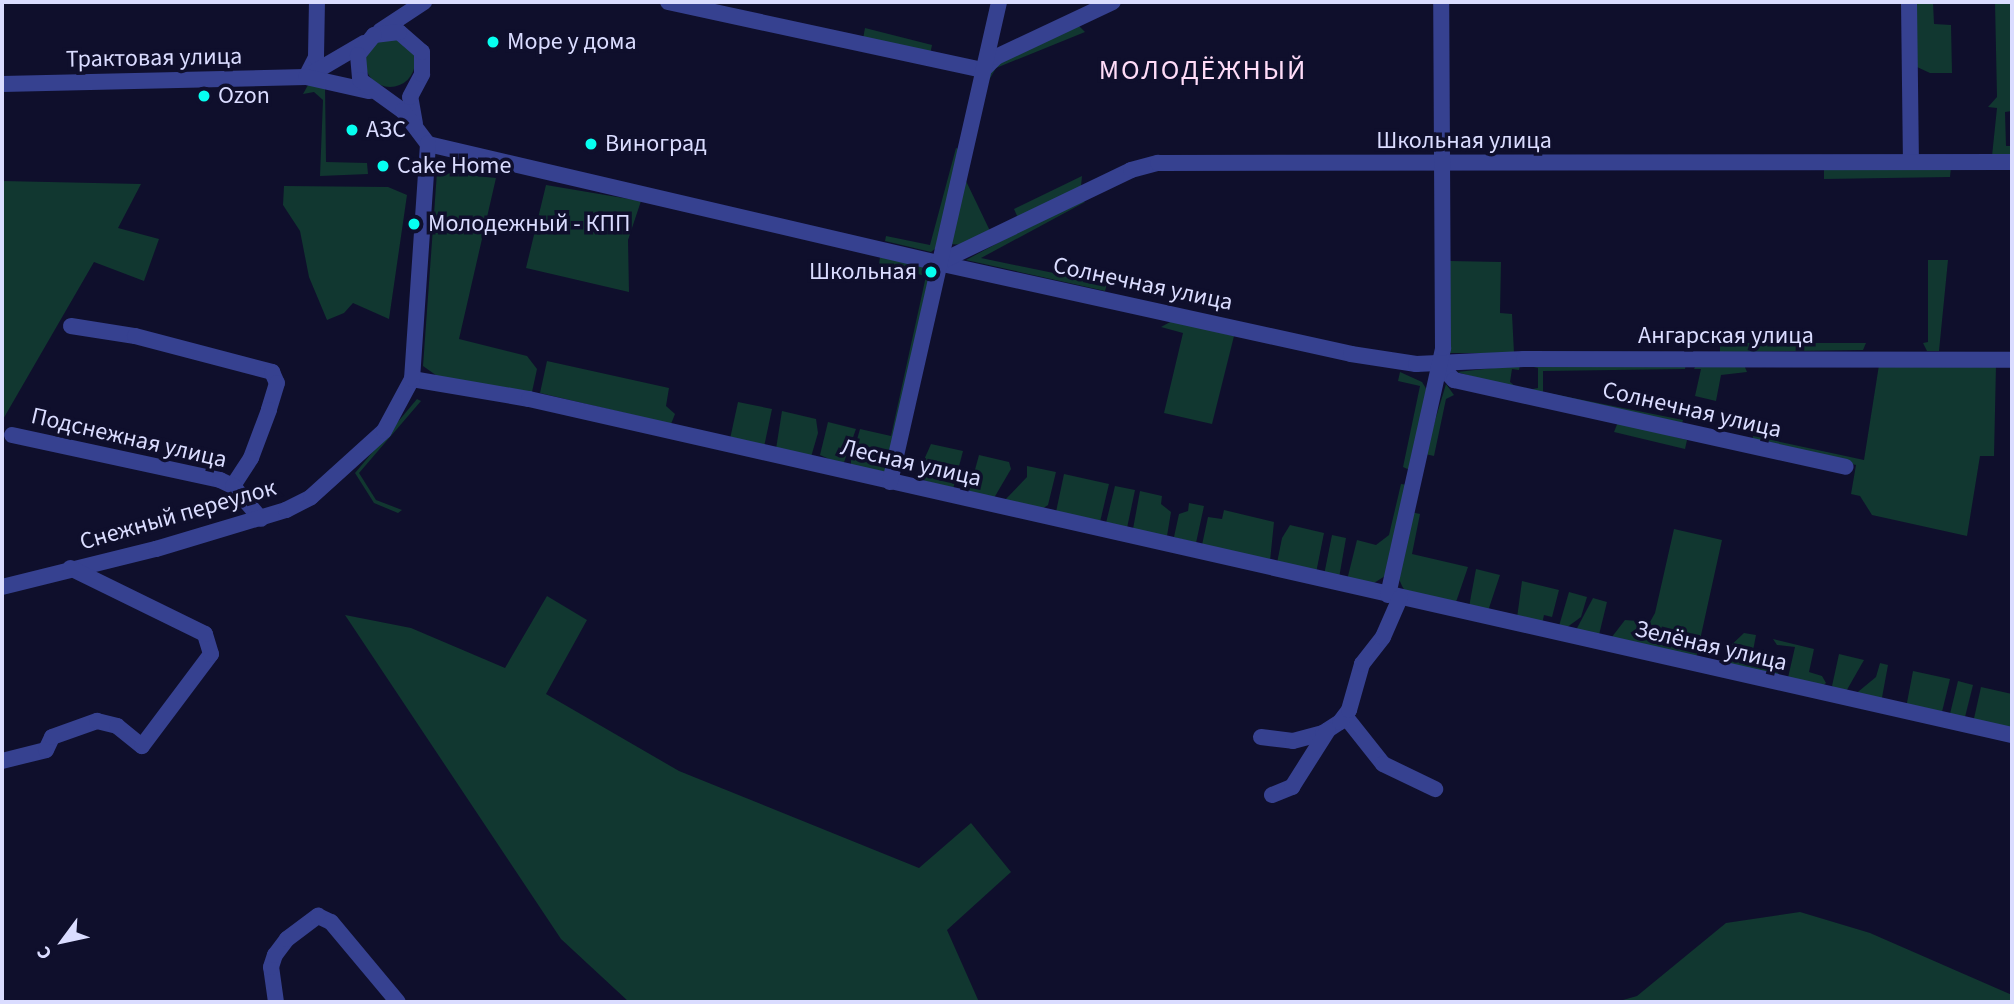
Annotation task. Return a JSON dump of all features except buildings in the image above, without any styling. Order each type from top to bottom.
[{"type":"street","points":[[306,77],[316,57],[317,2]]},
{"type":"street","points":[[415,124],[410,97],[422,74],[422,52],[417,30],[425,2]]},
{"type":"street","name":"Трактовая улица","points":[[306,77],[425,2]]},
{"type":"street","points":[[668,2],[983,71]]},
{"type":"street","points":[[890,482],[999,2]]},
{"type":"street","points":[[983,71],[996,57],[1112,2]]},
{"type":"street","points":[[1272,795],[1292,787],[1328,730],[1345,716],[1362,664],[1383,637],[1394,596],[1440,365],[1441,2]]},
{"type":"street","points":[[1909,2],[1911,160]]},
{"type":"street","points":[[422,52],[399,32],[369,39],[356,68],[374,94],[415,124],[428,144]]},
{"type":"street","name":"Трактовая улица","points":[[2,84],[306,77],[374,94]]},
{"type":"street","points":[[374,94],[406,94],[416,86]]},
{"type":"street","name":"Солнечная улица","points":[[428,144],[938,263],[1351,354],[1440,365],[1454,380],[1845,467]]},
{"type":"street","name":"Снежный переулок","points":[[2,587],[261,519],[311,497],[384,431],[412,379],[428,144]]},
{"type":"street","name":"Школьная улица","points":[[938,263],[1144,165],[1911,160],[2012,162]]},
{"type":"street","points":[[71,326],[135,336],[272,372],[277,383],[269,410],[251,458],[233,486]]},
{"type":"street","name":"Ангарская улица","points":[[1440,365],[1524,359],[2012,360]]},
{"type":"street","name":"Лесная улица","points":[[412,379],[529,399],[1394,596]]},
{"type":"street","name":"Подснежная улица","points":[[12,435],[233,486],[261,519]]},
{"type":"street","points":[[2,761],[46,750],[52,737],[97,721],[117,726],[142,746],[211,654],[211,642],[194,627],[70,568]]},
{"type":"street","name":"Зелёная улица","points":[[1394,596],[2012,735]]},
{"type":"street","points":[[1345,716],[1383,764],[1435,789]]},
{"type":"street","points":[[1261,737],[1293,741],[1328,730]]},
{"type":"street","points":[[276,1002],[271,967],[275,955],[288,939],[318,916],[331,922],[398,1002]]},
{"type":"green space","points":[[1913,2],[1933,2],[1934,24],[1951,25],[1952,73],[1930,73],[1917,67]]},
{"type":"green space","points":[[1995,2],[2012,2],[2012,111],[2005,112],[2006,146],[2012,146],[2012,156],[1992,156],[1997,108],[1988,107],[1997,97]]},
{"type":"green space","points":[[1077,24],[1085,32],[996,68],[985,87],[966,181],[991,233],[967,245],[948,244],[986,78],[995,62]]},
{"type":"green space","points":[[865,28],[932,45],[930,55],[863,39]]},
{"type":"green space","points":[[390,37],[407,45],[415,62],[407,79],[390,87],[373,79],[365,62],[373,45]]},
{"type":"green space","points":[[308,85],[325,86],[326,162],[367,163],[368,174],[320,176],[323,100],[314,92],[303,94]]},
{"type":"green space","points":[[956,148],[961,150],[936,248],[931,252],[885,241],[886,236],[930,245]]},
{"type":"green space","points":[[1951,167],[1950,177],[1824,179],[1824,169]]},
{"type":"green space","points":[[437,172],[496,178],[459,339],[527,356],[537,369],[532,392],[440,378],[423,366]]},
{"type":"green space","points":[[1082,176],[1081,186],[1018,218],[1014,209]]},
{"type":"green space","points":[[2,181],[141,184],[118,228],[159,239],[144,281],[94,262],[2,421]]},
{"type":"green space","points":[[546,185],[641,201],[628,240],[629,292],[526,268]]},
{"type":"green space","points":[[284,186],[388,187],[407,195],[389,319],[353,303],[344,313],[327,320],[309,277],[300,231],[283,205]]},
{"type":"green space","points":[[1080,199],[1085,202],[981,258],[1107,284],[1105,291],[966,260]]},
{"type":"green space","points":[[880,257],[924,266],[929,277],[885,473],[851,465],[851,461],[860,429],[891,436],[926,276],[879,265]]},
{"type":"green space","points":[[1928,260],[1948,260],[1939,351],[1927,351],[1923,343],[1928,342]]},
{"type":"green space","points":[[1450,261],[1501,262],[1500,313],[1512,314],[1514,353],[1450,353]]},
{"type":"green space","points":[[1172,321],[1234,336],[1212,424],[1164,413],[1183,333],[1161,327]]},
{"type":"green space","points":[[1720,343],[1866,343],[1863,350],[1720,352]]},
{"type":"green space","points":[[547,361],[669,388],[666,406],[675,414],[671,424],[540,393]]},
{"type":"green space","points":[[1686,364],[1685,369],[1543,371],[1543,392],[1683,420],[1681,427],[1528,390],[1538,388],[1538,368],[1529,366]]},
{"type":"green space","points":[[1520,365],[1519,370],[1512,369],[1510,382],[1520,390],[1457,372]]},
{"type":"green space","points":[[1696,365],[1744,365],[1747,372],[1721,375],[1716,401],[1695,396],[1701,369],[1694,369]]},
{"type":"green space","points":[[1879,365],[1996,365],[1994,456],[1980,456],[1967,536],[1872,515],[1860,496],[1851,494],[1856,465],[1752,442],[1753,436],[1864,460]]},
{"type":"green space","points":[[1400,372],[1422,382],[1427,390],[1412,471],[1403,467],[1420,386],[1398,381]]},
{"type":"green space","points":[[1446,384],[1454,395],[1446,399],[1434,456],[1425,454]]},
{"type":"green space","points":[[417,399],[421,401],[359,473],[376,500],[402,510],[398,513],[374,503],[355,473]]},
{"type":"green space","points":[[738,402],[772,409],[764,447],[730,439]]},
{"type":"green space","points":[[782,411],[816,419],[818,433],[811,457],[776,449]]},
{"type":"green space","points":[[828,422],[856,429],[843,465],[820,455]]},
{"type":"green space","points":[[1618,422],[1687,440],[1685,449],[1614,432]]},
{"type":"green space","points":[[931,444],[963,451],[953,489],[916,478]]},
{"type":"green space","points":[[979,455],[1009,462],[1011,469],[994,498],[969,492]]},
{"type":"green space","points":[[1027,466],[1056,472],[1048,505],[1042,509],[1004,501],[1027,477]]},
{"type":"green space","points":[[1064,474],[1109,484],[1100,522],[1056,512]]},
{"type":"green space","points":[[1401,484],[1408,485],[1385,576],[1374,583],[1347,580],[1357,540],[1376,545],[1389,535]]},
{"type":"green space","points":[[1115,486],[1135,490],[1127,528],[1106,523]]},
{"type":"green space","points":[[1140,491],[1162,496],[1161,504],[1171,512],[1167,536],[1133,529]]},
{"type":"green space","points":[[1189,503],[1204,506],[1196,543],[1174,537],[1179,514],[1188,511]]},
{"type":"green space","points":[[1224,510],[1274,522],[1270,561],[1202,545],[1208,517],[1222,519]]},
{"type":"green space","points":[[1411,512],[1420,514],[1412,554],[1468,567],[1455,605],[1405,591],[1402,586],[1399,579]]},
{"type":"green space","points":[[1290,525],[1324,533],[1316,573],[1277,563],[1282,538]]},
{"type":"green space","points":[[1674,529],[1722,540],[1696,658],[1608,642],[1625,620],[1650,622],[1655,613]]},
{"type":"green space","points":[[1332,535],[1346,538],[1339,578],[1324,575]]},
{"type":"green space","points":[[1476,569],[1500,575],[1488,611],[1469,607]]},
{"type":"green space","points":[[1522,581],[1559,590],[1552,617],[1544,615],[1542,624],[1517,618]]},
{"type":"green space","points":[[1569,592],[1587,597],[1581,617],[1566,628],[1559,626]]},
{"type":"green space","points":[[547,596],[587,620],[546,694],[679,771],[919,868],[971,823],[1011,872],[947,930],[979,1002],[629,1002],[561,939],[345,615],[411,628],[505,668]]},
{"type":"green space","points":[[1593,598],[1607,602],[1598,639],[1575,632]]},
{"type":"green space","points":[[1744,633],[1756,635],[1752,656],[1777,663],[1779,681],[1723,664],[1726,650]]},
{"type":"green space","points":[[1773,639],[1814,649],[1809,672],[1822,676],[1826,683],[1819,689],[1787,682],[1795,647],[1777,645]]},
{"type":"green space","points":[[1839,654],[1864,660],[1844,695],[1832,686]]},
{"type":"green space","points":[[1880,663],[1888,665],[1881,703],[1853,696],[1876,677]]},
{"type":"green space","points":[[1913,671],[1950,679],[1941,716],[1906,708]]},
{"type":"green space","points":[[1958,681],[1973,685],[1964,721],[1949,718]]},
{"type":"green space","points":[[1981,687],[2012,694],[2012,731],[1973,723]]},
{"type":"green space","points":[[1800,912],[1870,933],[2012,995],[2012,1002],[1616,1002],[1637,996],[1726,923]]},
{"type":"place","name":"Море у дома","points":[[493,42]]},
{"type":"place","name":"Ozon","points":[[204,96]]},
{"type":"place","name":"АЗС","points":[[352,130]]},
{"type":"place","name":"Виноград","points":[[591,144]]},
{"type":"place","name":"Cake Home","points":[[383,166]]},
{"type":"place","name":"Молодежный - КПП","points":[[414,224]]},
{"type":"place","name":"Школьная","points":[[931,272]]},
{"type":"district","name":"МОЛОДЁЖНЫЙ","points":[[1203,70]]}]
